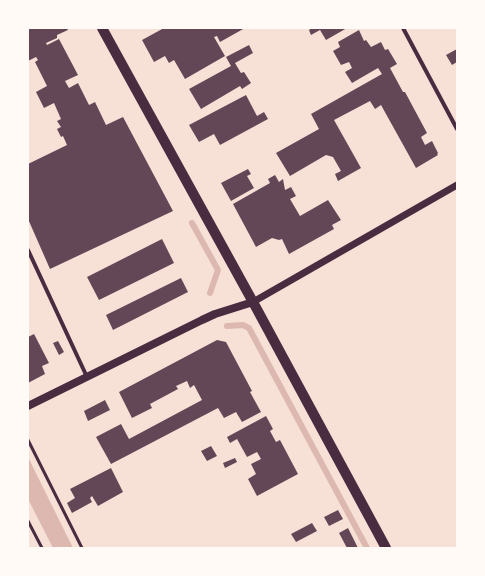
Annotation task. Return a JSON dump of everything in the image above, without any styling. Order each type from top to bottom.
[{"type":"main road","points":[[102,28],[386,548]]},
{"type":"main road","points":[[28,406],[215,314],[253,302]]},
{"type":"street","points":[[403,28],[457,129]]},
{"type":"street","points":[[253,302],[457,185]]},
{"type":"street","points":[[28,250],[87,377]]},
{"type":"lane","points":[[28,440],[82,548]]},
{"type":"lane","points":[[28,521],[42,548]]},
{"type":"shaded area","points":[[28,457],[73,548],[53,548],[28,499]]},
{"type":"building","points":[[28,28],[67,28],[68,30],[57,35],[57,38],[46,43],[47,45],[59,39],[78,75],[65,81],[69,88],[78,83],[89,105],[95,102],[106,125],[123,117],[173,211],[50,269],[28,219],[28,164],[67,145],[63,136],[61,137],[57,129],[61,127],[57,121],[61,119],[54,103],[44,108],[36,92],[47,86],[35,62],[38,60],[36,57],[28,61]]},
{"type":"building","points":[[164,28],[245,28],[220,42],[217,36],[214,37],[225,56],[185,79],[174,60],[169,63],[165,56],[154,62],[142,40]]},
{"type":"building","points":[[312,28],[347,28],[326,40],[320,30],[311,35],[309,30]]},
{"type":"building","points":[[359,30],[364,41],[366,40],[371,47],[381,42],[385,50],[388,49],[397,64],[390,68],[427,133],[421,137],[425,145],[432,141],[438,155],[416,168],[381,105],[375,109],[370,101],[334,120],[361,168],[338,181],[335,174],[341,171],[333,157],[326,155],[290,176],[276,153],[319,129],[311,114],[382,74],[378,68],[352,83],[345,72],[352,68],[349,62],[341,65],[333,51],[340,47],[338,42]]},
{"type":"building","points":[[249,45],[253,53],[235,63],[241,73],[244,72],[251,83],[242,89],[240,86],[201,109],[189,89],[231,66],[226,57]]},
{"type":"building","points":[[457,49],[457,62],[452,65],[446,55]]},
{"type":"building","points":[[246,95],[257,116],[264,112],[268,119],[220,145],[214,134],[199,142],[189,125]]},
{"type":"building","points":[[248,169],[251,174],[247,176],[254,188],[231,201],[221,183]]},
{"type":"building","points":[[275,175],[279,182],[283,179],[285,190],[291,187],[296,196],[290,199],[300,216],[328,200],[341,220],[332,225],[334,229],[289,254],[282,239],[279,240],[272,238],[256,247],[233,204],[270,183],[268,179]]},
{"type":"building","points":[[162,239],[174,263],[99,300],[87,277]]},
{"type":"building","points":[[181,278],[188,292],[113,330],[106,315]]},
{"type":"building","points":[[34,334],[49,363],[42,366],[45,374],[28,383],[28,337]]},
{"type":"building","points":[[217,340],[226,342],[252,391],[250,392],[261,412],[242,422],[236,412],[224,418],[218,408],[111,464],[96,437],[121,424],[129,439],[202,400],[194,385],[190,388],[187,381],[176,386],[178,389],[150,404],[152,408],[132,418],[119,392]]},
{"type":"building","points":[[58,341],[64,352],[59,355],[53,343]]},
{"type":"building","points":[[105,400],[110,410],[88,421],[84,411]]},
{"type":"building","points":[[266,416],[273,429],[270,431],[276,442],[280,440],[298,474],[257,496],[248,479],[256,474],[251,464],[261,459],[257,452],[247,457],[237,439],[230,443],[227,437]]},
{"type":"building","points":[[211,446],[217,456],[207,461],[201,451]]},
{"type":"building","points":[[235,458],[237,462],[225,468],[223,463]]},
{"type":"building","points":[[111,468],[123,492],[98,506],[92,496],[90,498],[92,502],[72,513],[67,503],[75,498],[70,489]]},
{"type":"building","points":[[338,510],[343,519],[329,526],[324,517]]},
{"type":"building","points":[[312,523],[317,531],[296,542],[291,534]]},
{"type":"building","points":[[348,528],[358,548],[347,548],[339,533]]},
{"type":"waterway","points":[[192,223],[218,270],[210,293]]},
{"type":"waterway","points":[[227,326],[243,325],[249,328],[367,548]]}]
